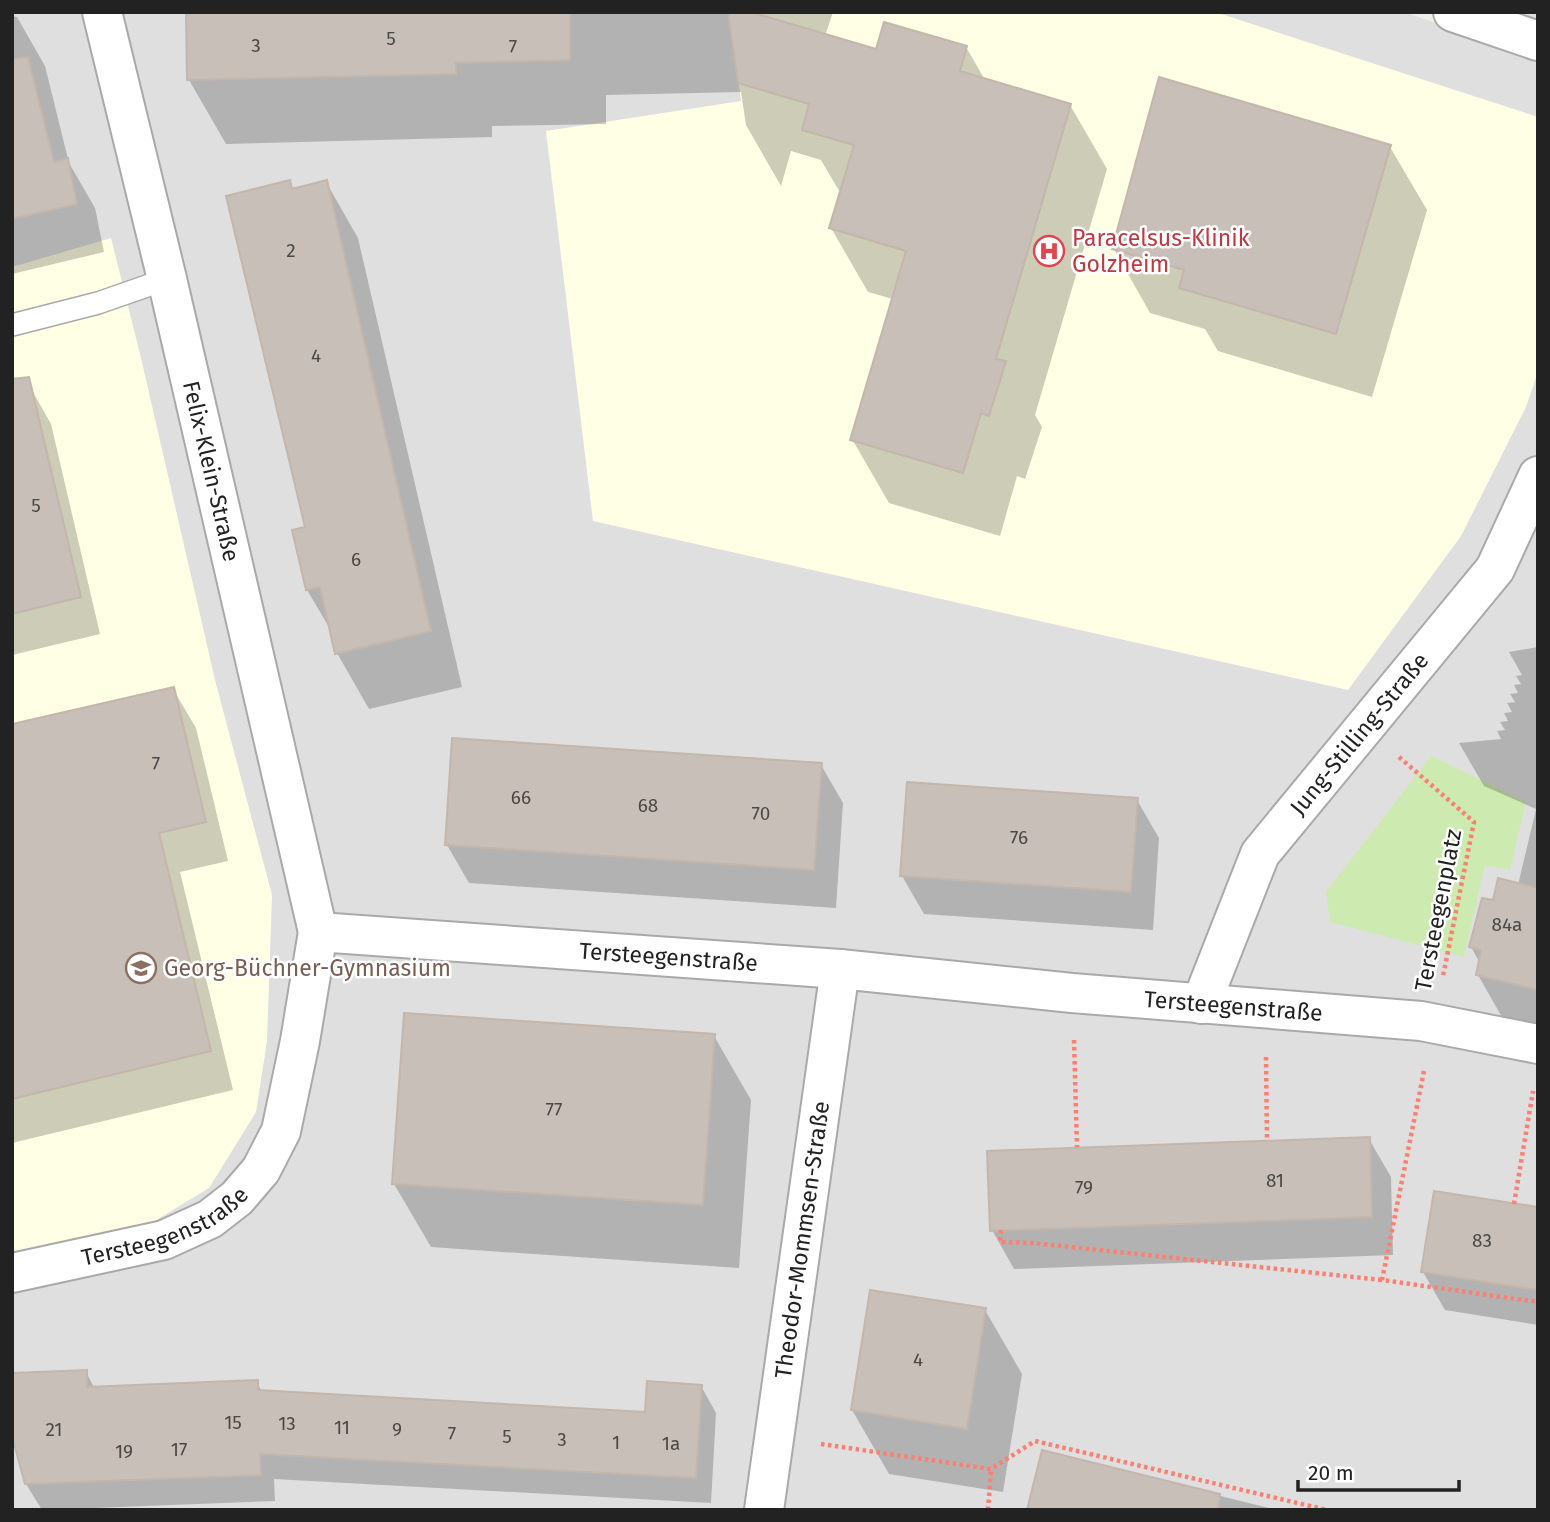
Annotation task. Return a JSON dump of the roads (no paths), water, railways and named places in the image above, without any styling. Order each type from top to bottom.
[{"type":"street","name":"Felix-Klein-Straße","points":[[102,12],[167,279],[318,932]]},
{"type":"street","points":[[1453,12],[1538,41]]},
{"type":"street","name":"Jung-Stilling-Straße","points":[[1201,1004],[1259,853],[1495,569],[1538,476]]},
{"type":"street","name":"Tersteegenstraße","points":[[12,1273],[164,1240],[210,1219],[237,1198],[261,1170],[281,1131],[300,1041],[318,932],[841,969],[1072,993],[1433,1024],[1536,1062]]},
{"type":"street","name":"Theodor-Mommsen-Straße","points":[[764,1510],[841,969]]},
{"type":"lane","points":[[12,325],[98,303],[167,279]]},
{"type":"place","name":"Paracelsus-Klinik Golzheim","points":[[1049,251]]},
{"type":"place","name":"Georg-Büchner-Gymnasium","points":[[141,968]]}]
